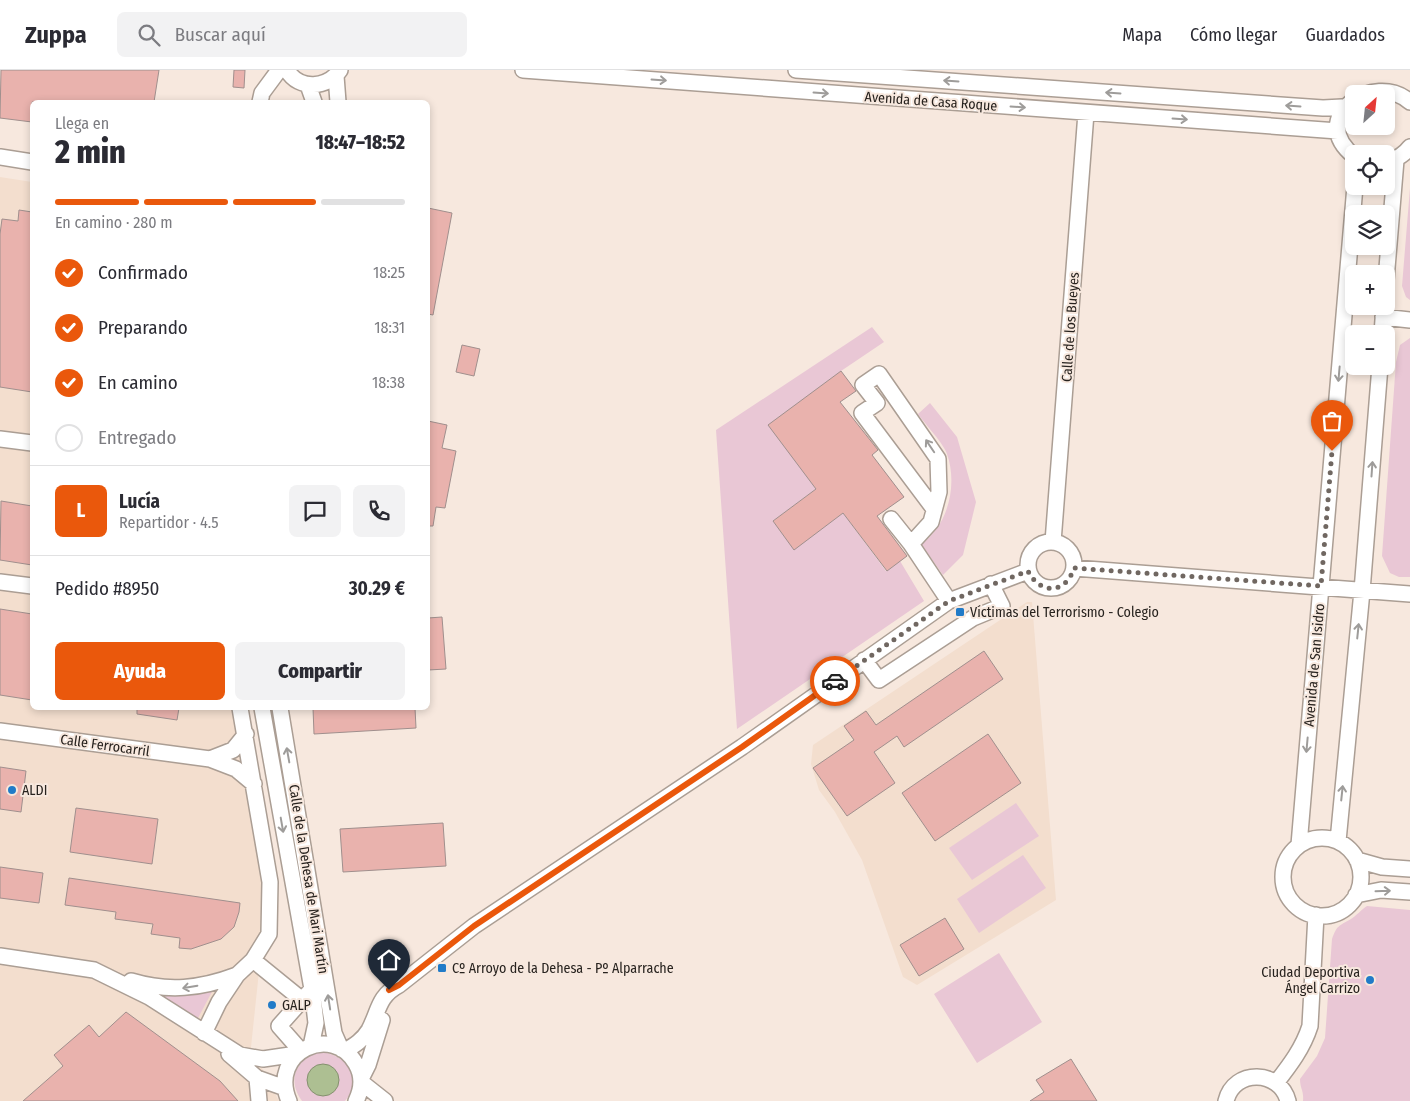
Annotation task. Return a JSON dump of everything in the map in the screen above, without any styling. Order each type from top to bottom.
[{"type":"street","points":[[260,100],[262,93],[279,70]]},
{"type":"street","points":[[287,70],[297,81],[308,85],[328,82],[338,73]]},
{"type":"street","name":"Avenida de Casa Roque","points":[[523,70],[1338,131]]},
{"type":"street","name":"Avenida de Casa Roque","points":[[796,70],[1313,107],[1342,107]]},
{"type":"street","points":[[338,73],[338,100]]},
{"type":"street","points":[[308,85],[313,100]]},
{"type":"street","points":[[1345,146],[1338,131],[1338,118],[1342,107],[1349,97],[1359,89],[1371,85],[1383,85],[1395,89],[1406,96],[1410,102]]},
{"type":"street","name":"Calle de los Bueyes","points":[[1053,542],[1086,113]]},
{"type":"street","points":[[1395,159],[1406,152],[1410,147]]},
{"type":"street","points":[[0,157],[30,162]]},
{"type":"street","name":"Avenida de San Isidro","points":[[1299,845],[1354,195]]},
{"type":"street","points":[[1387,265],[1390,195]]},
{"type":"street","points":[[1394,315],[1410,320]]},
{"type":"street","points":[[911,544],[931,522],[938,492],[938,458],[879,374],[863,385],[877,402],[862,413],[934,509]]},
{"type":"street","points":[[1338,841],[1362,590],[1379,375]]},
{"type":"street","points":[[0,439],[30,443]]},
{"type":"street","points":[[892,518],[949,601]]},
{"type":"street","points":[[1053,542],[1062,545],[1069,551],[1073,558],[1074,568],[1065,584],[1057,588],[1048,588],[1039,585],[1032,579],[1028,571],[1028,562],[1036,547],[1044,543],[1053,542]]},
{"type":"street","points":[[1074,568],[1410,594]]},
{"type":"street","points":[[94,970],[149,997],[204,1033],[246,1057],[273,1059],[321,1044],[331,1045],[343,1050],[359,1043],[365,1036],[383,998],[389,990],[399,985],[474,926],[742,747],[949,601],[1028,571]]},
{"type":"street","points":[[0,582],[30,586]]},
{"type":"street","points":[[864,660],[879,680],[973,618],[1002,606],[991,584]]},
{"type":"street","points":[[204,1033],[219,1002],[236,975],[253,960],[269,934],[270,882],[240,710]]},
{"type":"street","name":"Calle de la Dehesa de Mari Martín","points":[[262,710],[306,994],[316,1023],[303,1050],[289,1064],[285,1075],[285,1095]]},
{"type":"street","name":"Calle de la Dehesa de Mari Martín","points":[[280,710],[334,1033],[343,1050],[353,1059],[358,1068],[361,1081]]},
{"type":"street","name":"Calle Ferrocarril","points":[[0,731],[210,759],[236,769],[254,784]]},
{"type":"street","points":[[210,759],[232,750],[246,734]]},
{"type":"street","points":[[1328,838],[1338,841],[1349,849],[1357,860],[1360,878],[1356,895],[1352,902],[1339,912],[1316,915],[1304,911],[1293,903],[1286,892],[1283,879],[1284,866],[1290,854],[1299,845],[1308,840],[1328,838]]},
{"type":"street","points":[[1357,860],[1382,867],[1410,869]]},
{"type":"street","points":[[1356,895],[1380,890],[1410,892]]},
{"type":"street","points":[[1276,1083],[1294,1060],[1306,1039],[1310,1026],[1316,915]]},
{"type":"street","points":[[0,956],[94,970],[146,985],[180,989],[236,975]]},
{"type":"street","points":[[253,960],[306,994],[279,1026],[303,1050]]},
{"type":"street","points":[[356,1101],[360,1093],[361,1081],[386,1010],[399,985]]},
{"type":"street","points":[[204,1033],[257,1078],[285,1095]]},
{"type":"street","points":[[1226,1101],[1232,1088],[1240,1081],[1251,1077],[1262,1077],[1276,1083],[1284,1091],[1288,1101]]},
{"type":"street","points":[[257,1078],[260,1101]]},
{"type":"street","points":[[361,1081],[385,1101]]},
{"type":"shaded area","points":[[0,177],[30,182],[30,710],[234,710],[267,896],[251,1047],[279,1101],[0,1101]]},
{"type":"shaded area","points":[[1410,188],[1410,300],[1406,297],[1402,286]]},
{"type":"shaded area","points":[[872,327],[884,342],[841,371],[769,425],[816,489],[773,521],[794,549],[843,513],[886,571],[900,561],[924,601],[737,729],[716,430]]},
{"type":"shaded area","points":[[1410,338],[1410,577],[1399,577],[1390,573],[1382,556],[1396,362],[1400,345]]},
{"type":"shaded area","points":[[930,403],[957,437],[976,502],[963,555],[943,575],[921,544],[938,527],[944,516],[951,491],[950,466],[947,454],[918,414]]},
{"type":"shaded area","points":[[1027,602],[1032,602],[1056,900],[917,985],[903,977],[862,860],[835,812],[819,790],[811,764],[813,745]]},
{"type":"shaded area","points":[[1016,803],[1039,836],[972,880],[949,848]]},
{"type":"shaded area","points":[[1023,855],[1046,888],[979,933],[957,899]]},
{"type":"shaded area","name":"Ciudad Deportiva Ángel Carrizo","points":[[1367,906],[1410,910],[1410,1101],[1303,1101],[1300,1079],[1317,1056],[1325,1038],[1332,939],[1339,926],[1353,918]]},
{"type":"shaded area","points":[[999,953],[1042,1022],[977,1063],[934,994]]},
{"type":"shaded area","points":[[215,986],[197,1020],[157,993]]},
{"type":"shaded area","points":[[318,1052],[328,1053],[337,1057],[349,1068],[353,1083],[345,1101],[302,1101],[297,1093],[294,1079],[299,1066],[304,1060]]},
{"type":"shaded area","points":[[323,1064],[329,1065],[334,1069],[338,1074],[338,1086],[334,1091],[329,1095],[323,1096],[317,1095],[312,1091],[308,1086],[307,1080],[308,1074],[312,1069],[317,1065]]},
{"type":"building","points":[[1,70],[159,70],[154,100],[30,100],[30,122],[0,118]]},
{"type":"building","points":[[234,70],[245,70],[244,88],[233,87]]},
{"type":"building","points":[[430,208],[452,213],[433,315],[430,314]]},
{"type":"building","points":[[19,210],[30,212],[30,392],[0,387],[0,234],[2,219],[18,221]]},
{"type":"building","points":[[462,345],[480,349],[474,376],[456,372]]},
{"type":"building","points":[[841,371],[856,391],[840,402],[878,450],[872,455],[904,497],[877,516],[907,556],[887,571],[843,513],[794,550],[773,521],[816,489],[768,425]]},
{"type":"building","points":[[430,421],[447,425],[442,448],[456,451],[445,508],[436,507],[433,526],[430,526]]},
{"type":"building","points":[[1,501],[30,506],[30,565],[0,560]]},
{"type":"building","points":[[0,609],[30,614],[30,700],[0,695]]},
{"type":"building","points":[[442,617],[446,669],[430,670],[430,618]]},
{"type":"building","points":[[984,651],[1003,679],[904,747],[897,736],[874,752],[895,783],[847,816],[813,768],[854,740],[844,726],[866,711],[876,725]]},
{"type":"building","points":[[137,710],[179,710],[177,720],[137,714]]},
{"type":"building","points":[[313,710],[415,710],[416,728],[314,734]]},
{"type":"building","points":[[988,734],[1021,783],[935,841],[902,793]]},
{"type":"building","name":"ALDI","points":[[0,767],[26,771],[21,812],[0,809]]},
{"type":"building","points":[[76,808],[158,819],[152,864],[70,852]]},
{"type":"building","points":[[443,823],[446,866],[343,872],[340,829]]},
{"type":"building","points":[[0,867],[43,873],[39,903],[0,898]]},
{"type":"building","points":[[69,878],[240,903],[239,912],[234,927],[221,939],[191,949],[179,948],[180,938],[151,934],[153,924],[115,919],[116,912],[65,905]]},
{"type":"building","points":[[945,918],[964,949],[919,976],[900,945]]},
{"type":"building","points":[[126,1012],[220,1081],[238,1101],[23,1101],[63,1066],[54,1055],[89,1025],[99,1037]]},
{"type":"building","points":[[1071,1059],[1097,1101],[1030,1101],[1044,1092],[1036,1080]]},
{"type":"way so far","points":[[835,681],[949,601],[997,581],[1028,571],[1032,579],[1039,585],[1048,588],[1057,588],[1065,584],[1074,568],[1321,586],[1332,451]]},
{"type":"place","name":"Víctimas del Terrorismo - Colegio","points":[[960,612]]},
{"type":"place","name":"ALDI","points":[[12,790]]},
{"type":"place","name":"Cº Arroyo de la Dehesa - Pº Alparrache","points":[[442,968]]},
{"type":"place","name":"Ciudad Deportiva Ángel Carrizo","points":[[1370,980]]},
{"type":"place","name":"GALP","points":[[272,1005]]},
{"type":"route","points":[[389,990],[399,985],[408,976],[474,926],[742,747],[835,681]]}]
